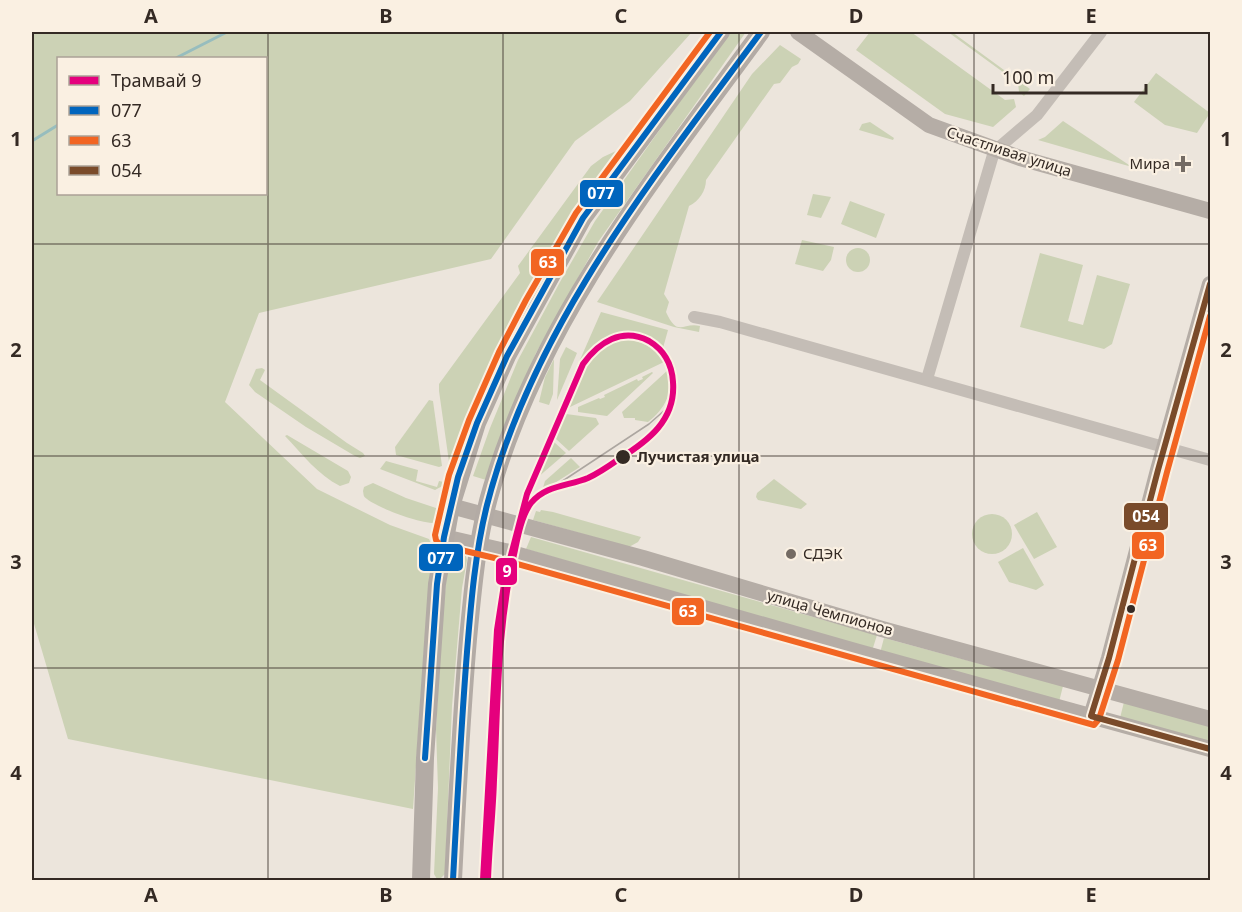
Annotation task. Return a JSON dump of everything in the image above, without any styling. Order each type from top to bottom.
[{"type":"main road","points":[[421,880],[437,584],[444,537],[458,477],[481,413],[507,356],[583,218],[721,32]]},
{"type":"main road","points":[[453,880],[465,678],[479,545],[492,487],[515,422],[552,339],[604,250],[760,32]]},
{"type":"street","name":"Счастливая улица","points":[[798,32],[929,125],[996,150],[1210,211]]},
{"type":"street","points":[[927,379],[991,160],[996,150],[1037,115],[1101,32]]},
{"type":"street","points":[[1091,716],[1210,284]]},
{"type":"street","points":[[694,317],[927,379],[1210,460]]},
{"type":"street","name":"улица Чемпионов","points":[[451,506],[643,558],[860,623],[1210,719]]},
{"type":"street","name":"улица Чемпионов","points":[[444,537],[505,551],[1210,749]]},
{"type":"green space","points":[[32,32],[692,32],[630,101],[575,141],[491,259],[259,313],[225,402],[317,489],[390,525],[429,539],[433,548],[413,809],[68,739],[32,617]]},
{"type":"green space","points":[[729,32],[746,32],[598,242],[536,353],[506,421],[486,480],[473,476],[518,360],[595,221]]},
{"type":"green space","points":[[870,32],[911,32],[1005,100],[1014,99],[1016,107],[993,127],[945,114],[856,50]]},
{"type":"green space","points":[[948,32],[952,32],[1030,89],[1024,96],[1019,92],[1018,83]]},
{"type":"green space","points":[[780,45],[801,59],[780,83],[774,84],[706,180],[701,195],[689,206],[664,294],[669,302],[666,312],[674,325],[677,327],[700,326],[699,332],[674,327],[597,302],[752,74]]},
{"type":"green space","points":[[1156,73],[1210,113],[1197,133],[1165,125],[1134,102]]},
{"type":"green space","points":[[1063,121],[1132,167],[1038,140],[1045,137]]},
{"type":"green space","points":[[870,122],[894,138],[893,140],[859,130],[862,124]]},
{"type":"green space","points":[[629,145],[550,258],[514,317],[484,381],[453,470],[450,469],[439,384],[520,273],[518,266],[591,166],[603,157]]},
{"type":"green space","points":[[813,194],[831,197],[821,218],[807,215]]},
{"type":"green space","points":[[850,201],[885,214],[876,238],[841,224]]},
{"type":"green space","points":[[802,240],[834,247],[831,260],[823,271],[795,264]]},
{"type":"green space","points":[[858,248],[867,251],[870,260],[867,269],[858,272],[849,269],[846,260],[849,251]]},
{"type":"green space","points":[[1040,253],[1083,265],[1068,321],[1083,325],[1097,275],[1130,284],[1112,344],[1104,349],[1020,327]]},
{"type":"green space","points":[[601,312],[668,330],[663,348],[651,339],[631,333],[612,335],[601,340],[584,358],[562,406],[561,403]]},
{"type":"green space","points":[[620,340],[633,341],[651,347],[664,362],[568,408],[581,377],[593,358],[609,344]]},
{"type":"green space","points":[[566,347],[577,353],[557,400],[560,359]]},
{"type":"green space","points":[[554,359],[553,394],[549,405],[539,402],[545,377]]},
{"type":"green space","points":[[256,369],[265,370],[260,380],[365,456],[360,458],[355,456],[306,427],[255,392],[249,385]]},
{"type":"green space","points":[[668,370],[669,393],[659,411],[648,422],[635,420],[635,418],[624,418],[622,412]]},
{"type":"green space","points":[[652,372],[607,416],[578,412],[578,407],[605,397],[604,395],[637,379],[638,381],[643,379],[642,377]]},
{"type":"green space","points":[[429,400],[433,401],[442,466],[439,467],[396,455],[395,447]]},
{"type":"green space","points":[[566,414],[596,418],[599,424],[569,451],[555,438]]},
{"type":"green space","points":[[287,435],[348,471],[351,477],[349,483],[340,486],[325,476],[285,436]]},
{"type":"green space","points":[[554,442],[566,453],[537,478]]},
{"type":"green space","points":[[571,458],[580,467],[542,491],[545,481]]},
{"type":"green space","points":[[386,461],[418,470],[416,481],[437,487],[439,481],[448,483],[435,490],[380,469]]},
{"type":"green space","points":[[774,479],[807,504],[801,509],[758,500],[757,493]]},
{"type":"green space","points":[[373,483],[406,498],[439,509],[441,522],[415,520],[373,503],[364,496],[363,491],[364,487]]},
{"type":"green space","points":[[541,510],[641,537],[638,542],[629,547],[533,520],[536,511]]},
{"type":"green space","points":[[1037,512],[1057,547],[1034,559],[1014,525]]},
{"type":"green space","points":[[992,514],[1006,520],[1012,534],[1006,548],[992,554],[978,548],[972,534],[978,520]]},
{"type":"green space","points":[[531,537],[877,635],[872,651],[526,549]]},
{"type":"green space","points":[[1023,548],[1044,585],[1036,590],[1009,582],[998,562]]},
{"type":"green space","points":[[454,550],[465,552],[467,560],[462,588],[452,706],[445,874],[437,879],[434,874],[438,788],[436,729],[441,633],[449,553]]},
{"type":"green space","points":[[884,638],[1063,686],[1059,702],[880,653]]},
{"type":"green space","points":[[1124,702],[1210,726],[1210,744],[1120,718]]},
{"type":"waterway","points":[[178,57],[227,32]]},
{"type":"waterway","points":[[32,141],[57,126]]},
{"type":"tram line","name":"9","points":[[483,880],[497,630],[505,578],[527,494],[583,364],[596,349],[612,339],[620,336],[639,337],[659,349],[671,370],[673,395],[665,418],[650,437],[600,472],[581,481],[550,489],[537,497],[525,513],[521,525],[509,579],[502,636],[488,880]]},
{"type":"tram line","points":[[552,488],[649,424],[666,409],[674,390]]},
{"type":"transit line","name":"63","points":[[710,32],[576,213],[526,300],[499,352],[469,420],[449,475],[435,535],[440,545],[503,560],[1094,725],[1099,719],[1118,660],[1210,316]]},
{"type":"transit line","name":"077","points":[[425,758],[437,584],[444,537],[458,477],[477,423],[507,356],[583,218],[721,32]]},
{"type":"transit line","name":"077","points":[[453,880],[463,709],[474,578],[487,505],[508,439],[534,376],[601,256],[639,198],[761,32]]},
{"type":"transit line","name":"054","points":[[1210,284],[1109,658],[1091,716],[1210,749]]},
{"type":"place","name":"Мира","points":[[1183,164]]},
{"type":"place","name":"Лучистая улица","points":[[623,457]]},
{"type":"place","name":"СДЭК","points":[[791,554]]}]
